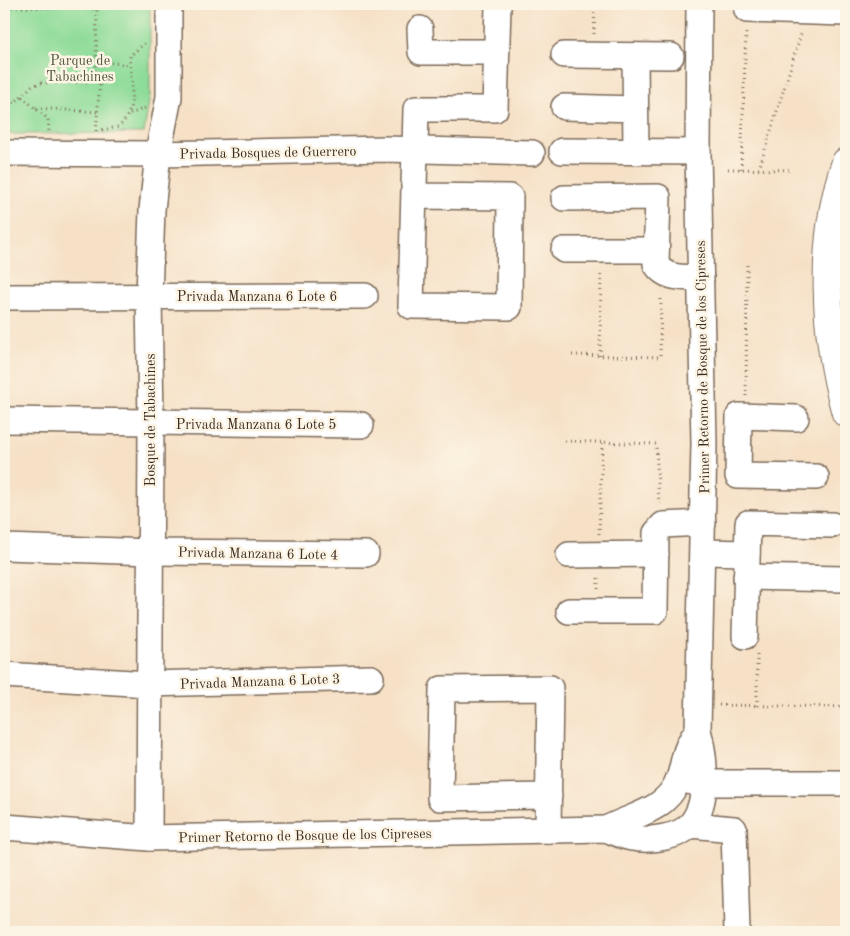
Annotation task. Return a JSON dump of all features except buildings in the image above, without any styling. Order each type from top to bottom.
[{"type":"highway","points":[[846,162],[832,232],[828,286],[830,336],[836,379],[846,413]]},
{"type":"street","name":"Bosque de Tabachines","points":[[149,838],[148,684],[151,552],[150,296],[152,210],[158,154],[169,97],[169,4]]},
{"type":"street","name":"Primer Retorno de Bosque de los Cipreses","points":[[4,827],[149,838],[606,830],[632,838],[669,837],[690,825],[699,808],[704,783],[704,750],[698,730],[704,443],[698,152],[699,4]]},
{"type":"street","points":[[414,196],[510,197],[509,307],[411,306],[416,110],[495,109],[498,6]]},
{"type":"street","points":[[747,7],[845,13]]},
{"type":"street","points":[[420,29],[421,52],[496,52]]},
{"type":"street","points":[[564,55],[671,56]]},
{"type":"street","points":[[635,56],[636,152]]},
{"type":"street","points":[[564,107],[636,109]]},
{"type":"street","name":"Privada Bosques de Guerrero","points":[[4,153],[50,153],[96,142],[158,154],[415,150],[532,153]]},
{"type":"street","points":[[562,151],[698,152]]},
{"type":"street","points":[[564,198],[658,197],[658,261],[669,276],[701,278]]},
{"type":"street","points":[[564,250],[601,250],[658,261]]},
{"type":"street","name":"Privada Manzana 6 Lote 6","points":[[4,297],[366,296]]},
{"type":"street","points":[[796,418],[738,416],[738,476],[816,477]]},
{"type":"street","name":"Privada Manzana 6 Lote 5","points":[[4,420],[362,425]]},
{"type":"street","points":[[704,443],[737,446]]},
{"type":"street","points":[[569,611],[655,611],[656,544],[663,525],[702,523]]},
{"type":"street","points":[[745,636],[748,523],[832,525]]},
{"type":"street","points":[[569,555],[598,555],[656,544]]},
{"type":"street","name":"Privada Manzana 6 Lote 4","points":[[4,547],[151,552],[366,554]]},
{"type":"street","points":[[703,552],[746,565],[845,579]]},
{"type":"street","name":"Privada Manzana 6 Lote 3","points":[[4,675],[148,684],[371,678]]},
{"type":"street","points":[[548,830],[549,796],[550,688],[442,689],[440,798],[549,796]]},
{"type":"street","name":"Primer Retorno de Bosque de los Cipreses","points":[[606,830],[627,818],[650,812],[670,797],[678,780],[687,748],[698,730]]},
{"type":"street","points":[[678,780],[704,783],[846,783]]},
{"type":"street","points":[[690,825],[734,830],[737,932]]},
{"type":"path","points":[[12,7],[22,4]]},
{"type":"path","points":[[96,142],[100,80],[96,70],[97,4]]},
{"type":"path","points":[[594,55],[595,4]]},
{"type":"path","points":[[4,7],[97,9]]},
{"type":"path","points":[[741,169],[747,7]]},
{"type":"path","points":[[759,169],[807,12]]},
{"type":"path","points":[[96,142],[118,127],[130,115],[132,103],[130,56],[146,42],[169,28]]},
{"type":"path","points":[[96,61],[130,65]]},
{"type":"path","points":[[4,104],[12,105],[32,86],[40,83],[87,82],[96,70]]},
{"type":"path","points":[[22,97],[48,119],[50,153]]},
{"type":"path","points":[[36,108],[97,112]]},
{"type":"path","points":[[728,169],[792,170]]},
{"type":"path","points":[[600,356],[601,250]]},
{"type":"path","points":[[572,355],[660,357],[658,261]]},
{"type":"path","points":[[746,416],[747,262]]},
{"type":"path","points":[[565,441],[656,444],[659,516],[656,544]]},
{"type":"path","points":[[597,612],[602,442]]},
{"type":"path","points":[[698,705],[846,707]]},
{"type":"green space","name":"Parque de Tabachines","points":[[4,4],[150,4],[150,95],[144,133],[4,134]]}]
